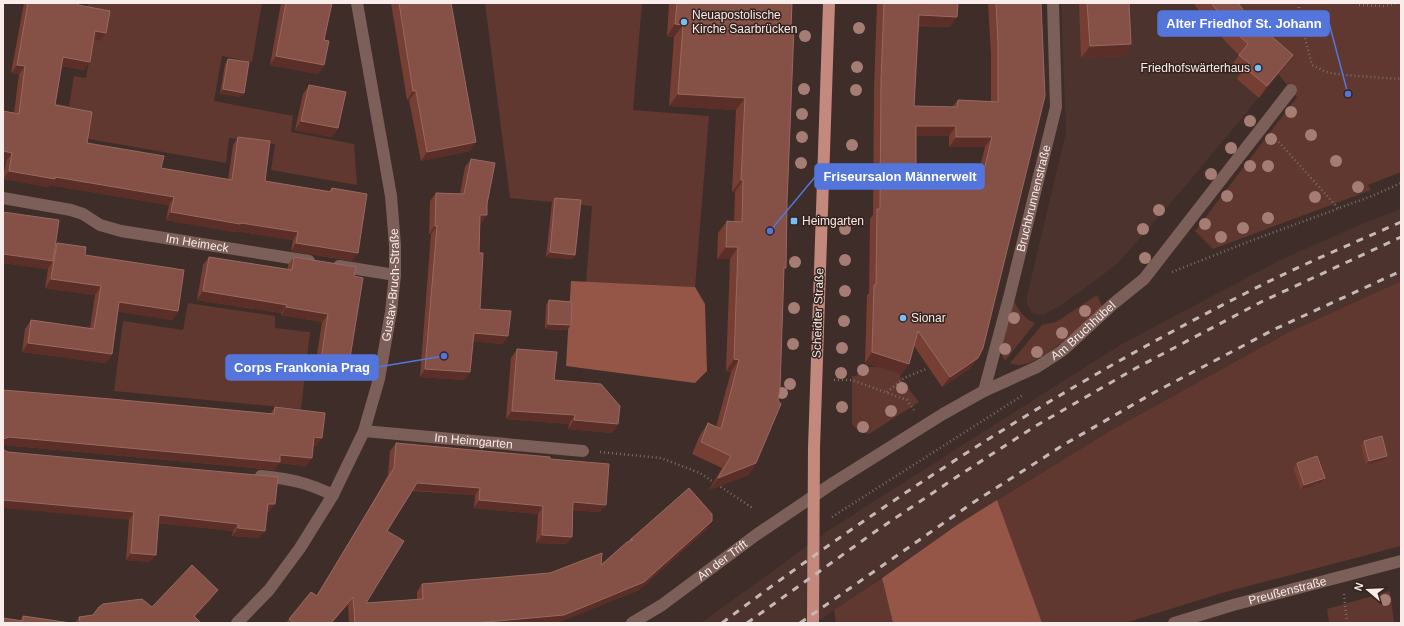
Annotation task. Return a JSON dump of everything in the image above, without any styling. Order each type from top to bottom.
[{"type":"main road","name":"Scheidter Straße","points":[[813,623],[813,497],[829,3]]},
{"type":"street","name":"Gustav-Bruch-Straße","points":[[237,623],[269,590],[300,548],[333,495],[364,431],[379,378],[391,312],[395,275],[395,246],[390,196],[357,3]]},
{"type":"street","name":"Bruchbrunnenstraße","points":[[984,391],[1010,294],[1056,107],[1053,3]]},
{"type":"street","name":"Am Bruchhübel","points":[[813,497],[943,414],[984,391],[1037,367],[1062,351],[1113,304],[1144,279],[1291,90]]},
{"type":"street","name":"Im Heimeck","points":[[3,198],[71,210],[83,214],[100,225],[120,231],[395,275]]},
{"type":"street","name":"Im Heimgarten","points":[[364,431],[583,450]]},
{"type":"street","points":[[248,475],[298,481],[315,486],[333,495]]},
{"type":"street","name":"An der Trift","points":[[632,623],[662,605],[756,535],[813,497]]},
{"type":"street","name":"Preußenstraße","points":[[1174,623],[1233,605],[1401,561]]},
{"type":"path","points":[[1299,3],[1299,15],[1312,64],[1326,72],[1343,75],[1401,79]]},
{"type":"path","points":[[1359,5],[1384,6],[1399,3]]},
{"type":"path","points":[[1264,125],[1338,208]]},
{"type":"path","points":[[1144,279],[1175,272],[1252,240],[1372,196],[1401,183]]},
{"type":"path","points":[[886,393],[904,378],[926,369]]},
{"type":"path","points":[[852,380],[907,400],[911,407]]},
{"type":"path","points":[[813,529],[1027,393]]},
{"type":"path","points":[[583,450],[660,458],[700,473],[754,508]]},
{"type":"path","points":[[1343,576],[1346,623]]},
{"type":"shaded area","points":[[88,3],[262,3],[252,62],[222,56],[214,101],[293,116],[291,132],[354,144],[357,185],[271,170],[275,144],[229,138],[226,163],[83,138],[75,118],[52,103],[69,106],[74,76],[86,78],[93,40],[100,41],[85,16]]},
{"type":"shaded area","points":[[485,3],[642,3],[633,110],[709,116],[695,287],[586,282],[592,206],[510,198]]},
{"type":"shaded area","points":[[1061,3],[1220,3],[1285,66],[1188,183],[1120,261],[1060,306],[1043,315],[1032,313],[1027,304],[1027,296],[1066,132]]},
{"type":"shaded area","points":[[1220,3],[1401,3],[1401,172],[1368,185],[1371,190],[1213,249],[1195,231],[1297,97]]},
{"type":"shaded area","points":[[1401,209],[1401,281],[1287,333],[1108,432],[957,525],[816,623],[701,623],[829,530],[1120,345],[1278,261],[1364,223]]},
{"type":"shaded area","points":[[571,281],[695,287],[705,304],[707,371],[695,383],[566,366]]},
{"type":"shaded area","points":[[1401,281],[1401,546],[1222,593],[1125,623],[991,623],[957,525],[1108,432],[1287,333]]},
{"type":"shaded area","points":[[1097,295],[1102,306],[1063,342],[1040,358],[1029,363],[1016,365],[1010,363],[1042,325],[1056,322]]},
{"type":"shaded area","points":[[1014,301],[1022,314],[1035,323],[1005,361],[1002,355],[1003,343]]},
{"type":"shaded area","points":[[188,303],[275,316],[275,328],[310,332],[301,409],[114,391],[123,321],[183,330]]},
{"type":"shaded area","points":[[858,367],[878,367],[901,374],[900,378],[919,402],[869,434],[858,431],[852,424],[852,376],[857,376]]},
{"type":"shaded area","points":[[997,500],[1042,623],[893,623],[882,578],[957,525]]},
{"type":"shaded area","points":[[882,578],[893,623],[836,623],[834,610]]},
{"type":"shaded area","points":[[1390,591],[1394,623],[1329,623],[1327,609]]},
{"type":"building","points":[[28,3],[79,3],[78,5],[110,11],[106,33],[95,31],[90,62],[63,57],[55,105],[92,112],[87,143],[164,156],[161,168],[232,180],[238,137],[270,141],[265,181],[331,192],[332,188],[367,194],[358,253],[296,243],[298,232],[171,212],[174,197],[55,177],[55,179],[9,171],[12,153],[3,151],[3,111],[19,114],[25,66],[17,65]]},
{"type":"building","points":[[286,3],[332,3],[324,40],[329,41],[324,65],[276,56]]},
{"type":"building","points":[[399,3],[451,3],[476,142],[427,152],[416,91],[413,91]]},
{"type":"building","points":[[677,3],[792,3],[791,28],[794,28],[786,268],[784,268],[780,388],[778,400],[781,404],[756,463],[718,478],[731,456],[701,442],[708,423],[721,429],[739,360],[734,359],[738,247],[726,247],[727,221],[742,222],[743,180],[741,180],[745,98],[678,94],[683,25],[675,24]]},
{"type":"building","points":[[884,3],[958,3],[957,17],[919,15],[914,106],[957,107],[958,100],[998,102],[996,3],[1041,3],[1045,96],[983,348],[978,358],[950,377],[918,331],[909,364],[872,352],[874,285],[876,285],[877,209],[880,209],[881,80]],"holes":[[[916,126],[956,126],[956,137],[992,137],[981,183],[916,180]]]},
{"type":"building","points":[[1087,3],[1129,3],[1131,44],[1090,46]]},
{"type":"building","points":[[1211,3],[1238,3],[1248,16],[1293,55],[1267,86],[1245,68],[1249,63],[1239,55],[1248,44],[1234,31]]},
{"type":"building","points":[[228,59],[249,62],[244,93],[223,89]]},
{"type":"building","points":[[309,85],[346,92],[338,128],[301,121]]},
{"type":"building","points":[[471,159],[495,163],[487,204],[487,215],[480,215],[479,253],[483,253],[480,309],[511,311],[508,336],[474,333],[470,372],[425,369],[437,226],[435,226],[436,193],[464,194]]},
{"type":"building","points":[[555,198],[581,200],[575,255],[550,252]]},
{"type":"building","points":[[3,212],[59,220],[53,261],[3,254]]},
{"type":"building","points":[[57,243],[86,247],[85,255],[184,270],[178,311],[119,302],[112,354],[28,343],[31,320],[94,329],[101,286],[51,279]]},
{"type":"building","points":[[209,257],[292,270],[294,257],[356,267],[354,276],[363,278],[348,370],[320,366],[328,314],[286,307],[287,305],[203,291]]},
{"type":"building","points":[[549,300],[572,302],[571,325],[548,324]]},
{"type":"building","points":[[517,349],[557,352],[554,380],[601,384],[620,406],[618,424],[574,420],[575,415],[512,411]]},
{"type":"building","points":[[3,390],[274,414],[275,407],[325,413],[322,438],[314,437],[312,458],[280,455],[280,462],[9,437],[3,439]]},
{"type":"building","points":[[1382,436],[1387,456],[1369,461],[1364,441]]},
{"type":"building","points":[[396,443],[609,464],[606,505],[573,502],[572,537],[542,535],[543,506],[479,500],[480,488],[417,483],[387,531],[404,541],[366,603],[423,599],[422,584],[550,573],[602,553],[601,565],[627,542],[633,540],[630,540],[689,488],[712,514],[712,521],[644,582],[564,615],[475,623],[355,623],[353,597],[331,623],[294,623],[289,619],[311,592],[317,596],[394,468]]},
{"type":"building","points":[[3,449],[8,452],[278,477],[275,504],[268,504],[265,531],[238,528],[238,524],[159,515],[156,555],[131,553],[134,512],[3,500]]},
{"type":"building","points":[[1317,456],[1325,478],[1304,485],[1297,463]]},
{"type":"building","points":[[192,565],[218,590],[194,616],[201,623],[80,623],[79,617],[93,615],[103,604],[142,599],[152,607]]},
{"type":"building","points":[[23,616],[71,623],[3,623],[3,618],[23,621]]},
{"type":"railway","points":[[722,623],[784,577],[912,489],[977,446],[1110,366],[1265,283],[1401,222]]},
{"type":"railway","points":[[747,623],[876,531],[1034,427],[1136,368],[1261,302],[1401,237]]},
{"type":"railway","points":[[800,623],[974,502],[1065,444],[1155,392],[1275,329],[1401,271]]},
{"type":"place","name":"Neuapostolische Kirche Saarbrücken","points":[[684,22]]},
{"type":"place","name":"Friedhofswärterhaus","points":[[1258,68]]},
{"type":"place","name":"Alter Friedhof St. Johann","points":[[1348,94]]},
{"type":"place","name":"Heimgarten","points":[[794,221]]},
{"type":"place","name":"Friseursalon Männerwelt","points":[[770,231]]},
{"type":"place","name":"Sionar","points":[[903,318]]},
{"type":"place","name":"Corps Frankonia Prag","points":[[444,356]]}]
